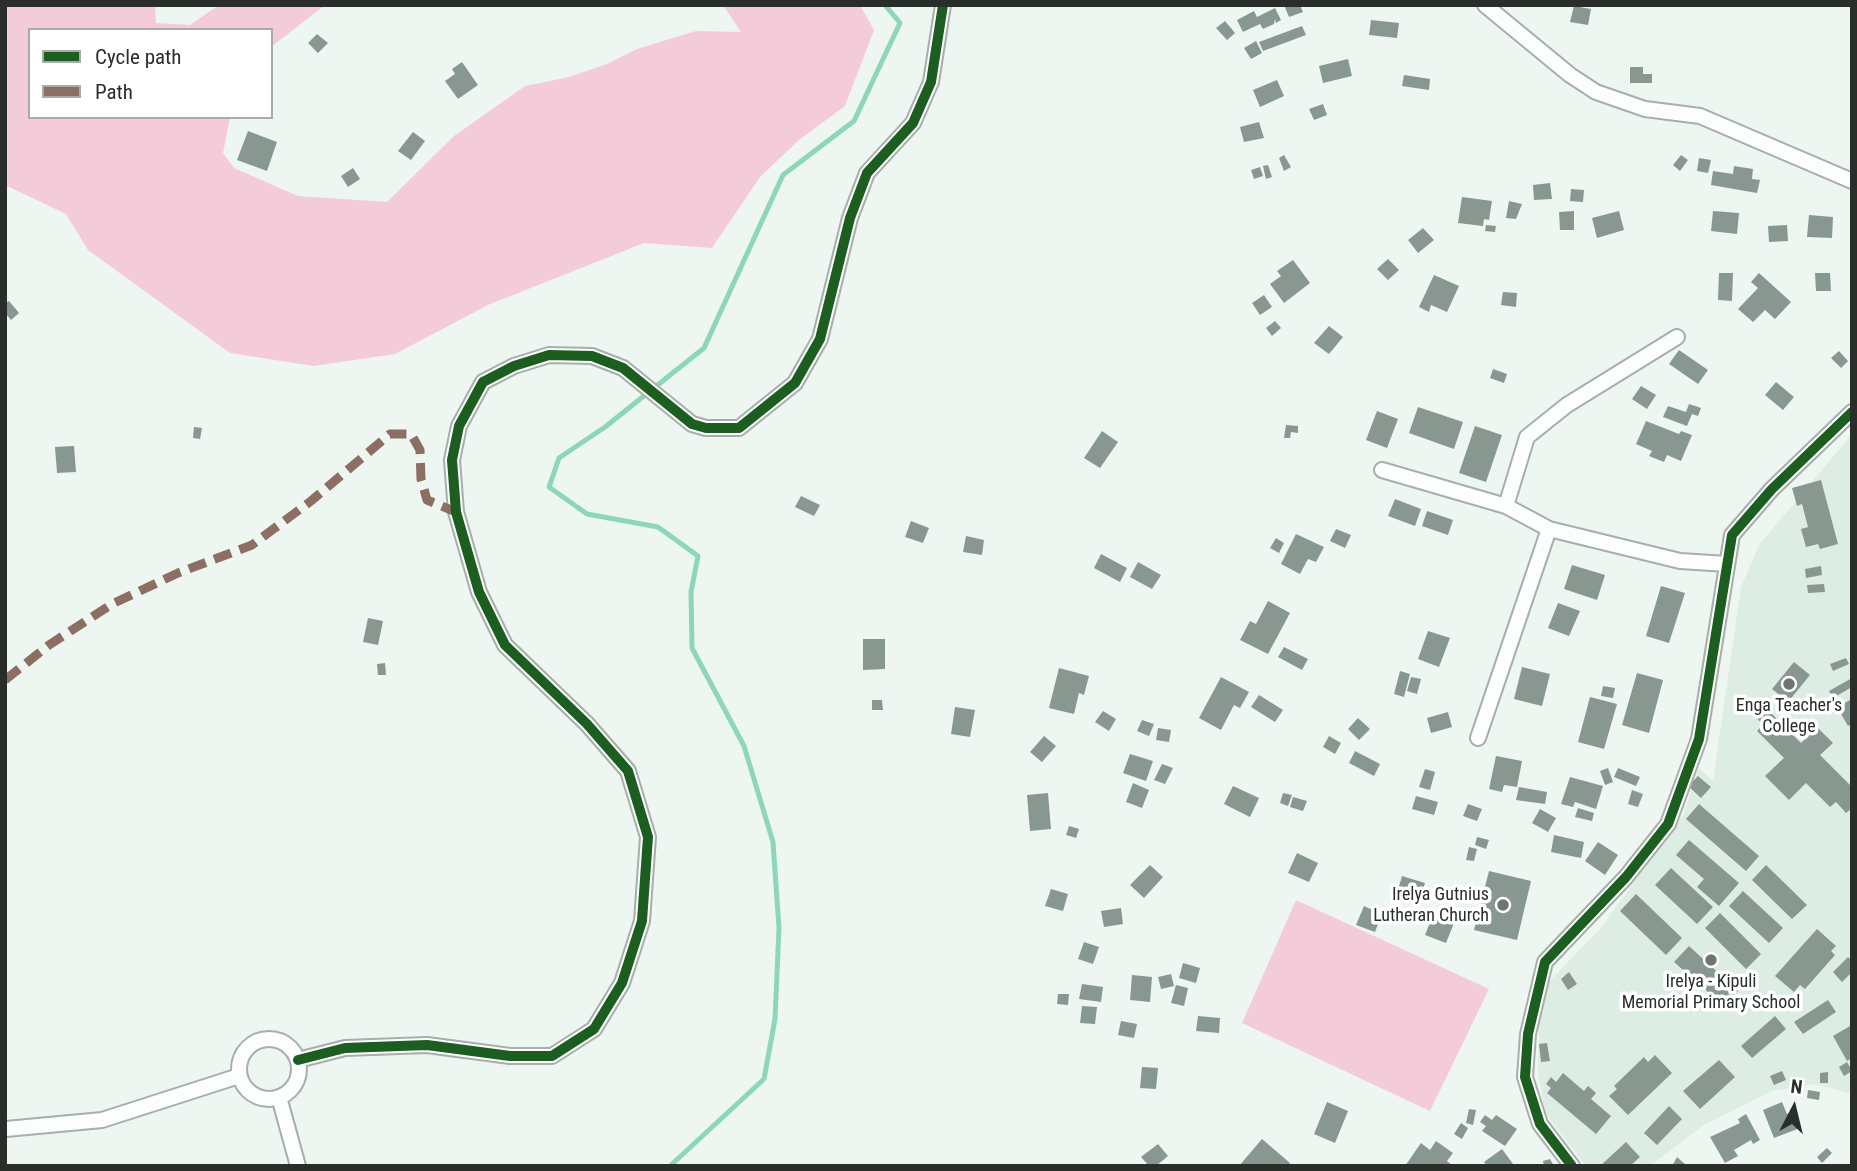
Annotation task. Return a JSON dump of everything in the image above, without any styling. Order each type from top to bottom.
[{"type":"street","points":[[298,1060],[345,1048],[427,1045],[510,1056],[552,1056],[594,1029],[622,983],[642,921],[648,837],[628,771],[587,724],[505,645],[479,592],[456,512],[452,460],[459,426],[483,382],[514,366],[549,355],[592,356],[623,368],[692,424],[706,428],[739,428],[795,383],[820,339],[850,218],[867,173],[913,123],[931,82],[943,5]]},
{"type":"street","points":[[1485,5],[1570,75],[1597,92],[1645,109],[1700,116],[1852,181]]},
{"type":"street","points":[[1506,506],[1527,437],[1567,405],[1677,337]]},
{"type":"street","points":[[1572,1166],[1541,1124],[1525,1077],[1532,1009],[1545,962],[1626,877],[1668,824],[1699,739],[1732,535],[1772,489],[1852,412]]},
{"type":"street","points":[[1382,470],[1506,506],[1549,528],[1680,561],[1727,564]]},
{"type":"street","points":[[1478,738],[1549,528]]},
{"type":"street","points":[[277,1039],[294,1051],[298,1060],[297,1080],[292,1089],[279,1097],[255,1096],[247,1090],[239,1076],[242,1053],[257,1041],[277,1039]]},
{"type":"street","points":[[6,1129],[102,1120],[239,1076]]},
{"type":"street","points":[[279,1097],[299,1166]]},
{"type":"shaded area","points":[[5,5],[155,5],[156,23],[190,25],[219,5],[325,5],[273,45],[273,28],[28,28],[28,119],[230,119],[223,153],[234,168],[298,196],[387,202],[454,136],[525,86],[569,77],[607,64],[637,49],[696,31],[741,32],[723,5],[860,5],[874,30],[845,106],[799,140],[760,177],[712,248],[644,243],[488,305],[395,354],[314,366],[230,353],[88,250],[66,214],[5,185]]},
{"type":"shaded area","name":"Irelya - Kipuli Memorial Primary School","points":[[1852,434],[1852,1094],[1815,1084],[1772,1091],[1704,1125],[1650,1166],[1586,1166],[1545,1113],[1538,1071],[1540,991],[1600,929],[1683,815],[1699,768],[1713,781],[1741,587],[1759,545]]},
{"type":"shaded area","points":[[1296,900],[1489,989],[1430,1111],[1242,1023]]},
{"type":"building","points":[[1284,5],[1300,5],[1303,12],[1289,17]]},
{"type":"building","points":[[1574,6],[1591,9],[1588,25],[1570,22]]},
{"type":"building","points":[[1275,8],[1281,20],[1276,23],[1275,19],[1274,24],[1263,29],[1260,24],[1243,32],[1237,20],[1254,11],[1257,17]]},
{"type":"building","points":[[1371,20],[1399,23],[1397,38],[1369,35]]},
{"type":"building","points":[[1225,21],[1235,33],[1227,40],[1216,28]]},
{"type":"building","points":[[1302,26],[1306,35],[1263,51],[1259,42]]},
{"type":"building","points":[[317,34],[328,43],[318,53],[308,43]]},
{"type":"building","points":[[1256,41],[1262,53],[1251,59],[1244,48]]},
{"type":"building","points":[[1348,59],[1352,76],[1323,83],[1319,66]]},
{"type":"building","points":[[462,62],[478,85],[458,99],[445,81],[455,74],[452,69]]},
{"type":"building","points":[[1630,67],[1643,67],[1643,74],[1652,74],[1652,83],[1630,83]]},
{"type":"building","points":[[1404,75],[1430,79],[1429,90],[1402,86]]},
{"type":"building","points":[[1277,80],[1284,96],[1260,107],[1253,90]]},
{"type":"building","points":[[1323,104],[1327,115],[1314,120],[1309,109]]},
{"type":"building","points":[[1259,122],[1264,138],[1244,142],[1240,127]]},
{"type":"building","points":[[248,131],[277,142],[267,171],[237,160]]},
{"type":"building","points":[[413,132],[425,141],[411,160],[398,151]]},
{"type":"building","points":[[1284,155],[1291,167],[1284,171],[1279,158]]},
{"type":"building","points":[[1681,155],[1688,160],[1680,171],[1673,165]]},
{"type":"building","points":[[1699,158],[1711,160],[1708,173],[1697,171]]},
{"type":"building","points":[[1268,165],[1272,177],[1266,179],[1263,166]]},
{"type":"building","points":[[1734,166],[1753,169],[1752,179],[1760,180],[1757,193],[1711,185],[1713,171],[1733,174]]},
{"type":"building","points":[[1260,167],[1263,176],[1254,179],[1251,170]]},
{"type":"building","points":[[353,168],[360,179],[348,187],[341,176]]},
{"type":"building","points":[[1550,183],[1552,199],[1534,200],[1533,185]]},
{"type":"building","points":[[1571,189],[1584,190],[1583,202],[1570,201]]},
{"type":"building","points":[[1462,197],[1492,201],[1489,220],[1484,219],[1483,226],[1458,223]]},
{"type":"building","points":[[1509,201],[1522,204],[1516,219],[1506,218]]},
{"type":"building","points":[[1574,211],[1574,230],[1560,230],[1559,212]]},
{"type":"building","points":[[1619,211],[1624,230],[1597,238],[1592,218]]},
{"type":"building","points":[[1713,211],[1739,213],[1737,234],[1711,231]]},
{"type":"building","points":[[1809,215],[1833,217],[1832,238],[1807,237]]},
{"type":"building","points":[[1486,225],[1496,226],[1495,232],[1485,231]]},
{"type":"building","points":[[1787,225],[1788,241],[1769,242],[1768,226]]},
{"type":"building","points":[[1423,228],[1434,240],[1418,253],[1408,240]]},
{"type":"building","points":[[1388,259],[1399,270],[1388,280],[1377,269]]},
{"type":"building","points":[[1293,260],[1310,283],[1284,303],[1270,284],[1281,276],[1277,271]]},
{"type":"building","points":[[1719,273],[1733,273],[1732,301],[1718,300]]},
{"type":"building","points":[[1759,273],[1791,302],[1775,319],[1765,310],[1753,322],[1738,309],[1758,288],[1751,282]]},
{"type":"building","points":[[1815,273],[1830,273],[1831,291],[1816,291]]},
{"type":"building","points":[[1434,275],[1459,286],[1447,312],[1431,305],[1429,312],[1419,307]]},
{"type":"building","points":[[1503,292],[1517,293],[1516,307],[1501,305]]},
{"type":"building","points":[[1264,295],[1272,307],[1260,315],[1252,303]]},
{"type":"building","points":[[9,301],[19,313],[11,320],[5,313],[5,303]]},
{"type":"building","points":[[1275,321],[1281,328],[1272,336],[1266,328]]},
{"type":"building","points":[[1329,326],[1343,337],[1329,354],[1314,343]]},
{"type":"building","points":[[1679,350],[1708,370],[1698,384],[1669,364]]},
{"type":"building","points":[[1839,351],[1848,361],[1841,368],[1831,358]]},
{"type":"building","points":[[1493,369],[1507,374],[1504,383],[1490,378]]},
{"type":"building","points":[[1776,382],[1794,397],[1783,410],[1765,395]]},
{"type":"building","points":[[1641,386],[1656,395],[1647,409],[1632,399]]},
{"type":"building","points":[[1689,404],[1701,408],[1698,416],[1692,414],[1687,426],[1663,417],[1668,406],[1686,412]]},
{"type":"building","points":[[1418,407],[1463,422],[1454,449],[1409,433]]},
{"type":"building","points":[[1377,411],[1398,419],[1387,448],[1366,440]]},
{"type":"building","points":[[1646,421],[1679,434],[1681,431],[1692,435],[1681,461],[1667,455],[1664,462],[1649,456],[1652,451],[1636,444]]},
{"type":"building","points":[[1286,425],[1298,426],[1298,433],[1291,432],[1290,438],[1284,438]]},
{"type":"building","points":[[1475,426],[1502,435],[1486,482],[1459,473]]},
{"type":"building","points":[[194,427],[202,428],[200,439],[193,438]]},
{"type":"building","points":[[1102,431],[1118,442],[1100,468],[1084,458]]},
{"type":"building","points":[[74,446],[76,472],[57,473],[55,447]]},
{"type":"building","points":[[1821,480],[1838,544],[1820,549],[1818,544],[1806,547],[1801,529],[1808,527],[1802,504],[1797,506],[1792,488]]},
{"type":"building","points":[[801,496],[820,505],[814,516],[795,507]]},
{"type":"building","points":[[1395,499],[1421,509],[1415,526],[1388,516]]},
{"type":"building","points":[[1427,511],[1453,520],[1448,535],[1422,526]]},
{"type":"building","points":[[911,521],[929,528],[923,543],[905,537]]},
{"type":"building","points":[[1336,529],[1351,535],[1345,548],[1330,541]]},
{"type":"building","points":[[1296,534],[1324,547],[1316,562],[1308,559],[1300,574],[1281,564]]},
{"type":"building","points":[[966,536],[984,540],[982,555],[963,552]]},
{"type":"building","points":[[1276,538],[1284,543],[1279,553],[1270,548]]},
{"type":"building","points":[[1101,554],[1127,568],[1120,582],[1094,568]]},
{"type":"building","points":[[1138,562],[1161,575],[1152,589],[1130,577]]},
{"type":"building","points":[[1572,565],[1605,575],[1597,600],[1564,589]]},
{"type":"building","points":[[1821,566],[1822,575],[1806,578],[1805,569]]},
{"type":"building","points":[[1824,584],[1825,592],[1808,593],[1807,585]]},
{"type":"building","points":[[1661,586],[1685,593],[1669,643],[1646,636]]},
{"type":"building","points":[[1268,601],[1290,613],[1268,654],[1240,640],[1250,621],[1256,624]]},
{"type":"building","points":[[1558,603],[1580,611],[1569,636],[1548,628]]},
{"type":"building","points":[[368,618],[383,621],[378,645],[363,642]]},
{"type":"building","points":[[1428,631],[1450,638],[1439,667],[1418,659]]},
{"type":"building","points":[[863,639],[885,639],[885,669],[863,670]]},
{"type":"building","points":[[1284,647],[1308,659],[1302,670],[1278,657]]},
{"type":"building","points":[[1846,658],[1849,664],[1833,671],[1830,664]]},
{"type":"building","points":[[1794,662],[1810,675],[1788,702],[1772,689]]},
{"type":"building","points":[[385,663],[386,675],[378,675],[377,664]]},
{"type":"building","points":[[1522,667],[1550,674],[1542,706],[1514,699]]},
{"type":"building","points":[[1059,668],[1089,676],[1084,695],[1079,693],[1074,714],[1049,708]]},
{"type":"building","points":[[1400,671],[1410,674],[1404,697],[1394,694]]},
{"type":"building","points":[[1637,673],[1663,680],[1649,733],[1622,725]]},
{"type":"building","points":[[1221,677],[1249,692],[1240,708],[1234,705],[1221,730],[1199,718]]},
{"type":"building","points":[[1411,677],[1421,679],[1417,694],[1407,691]]},
{"type":"building","points":[[1852,678],[1852,687],[1833,698],[1829,691]]},
{"type":"building","points":[[1603,686],[1615,688],[1613,698],[1601,696]]},
{"type":"building","points":[[1259,695],[1283,710],[1275,722],[1251,707]]},
{"type":"building","points":[[1590,697],[1617,704],[1604,749],[1578,742]]},
{"type":"building","points":[[1852,699],[1852,724],[1848,726],[1837,707]]},
{"type":"building","points":[[872,700],[882,700],[883,710],[872,710]]},
{"type":"building","points":[[1763,705],[1801,743],[1817,727],[1833,743],[1820,755],[1852,787],[1852,808],[1846,813],[1836,802],[1830,807],[1806,783],[1789,800],[1765,776],[1784,758],[1757,731],[1763,725],[1753,714]]},
{"type":"building","points":[[955,707],[975,710],[970,737],[951,734]]},
{"type":"building","points":[[1103,711],[1116,719],[1109,731],[1095,722]]},
{"type":"building","points":[[1448,712],[1452,727],[1431,733],[1427,718]]},
{"type":"building","points":[[1358,718],[1370,729],[1359,740],[1348,729]]},
{"type":"building","points":[[1142,720],[1154,724],[1149,736],[1137,731]]},
{"type":"building","points":[[1158,728],[1171,730],[1169,742],[1156,740]]},
{"type":"building","points":[[1044,736],[1056,746],[1042,762],[1030,752]]},
{"type":"building","points":[[1329,736],[1341,743],[1335,754],[1323,747]]},
{"type":"building","points":[[1355,751],[1380,764],[1374,776],[1349,763]]},
{"type":"building","points":[[1130,754],[1153,761],[1146,781],[1123,773]]},
{"type":"building","points":[[1496,756],[1522,761],[1517,787],[1504,785],[1502,792],[1489,789]]},
{"type":"building","points":[[1162,764],[1173,768],[1165,784],[1154,780]]},
{"type":"building","points":[[1608,768],[1613,782],[1605,785],[1600,771]]},
{"type":"building","points":[[1618,768],[1640,777],[1636,786],[1614,777]]},
{"type":"building","points":[[1425,769],[1435,772],[1430,790],[1419,787]]},
{"type":"building","points":[[1698,776],[1711,787],[1701,798],[1688,786]]},
{"type":"building","points":[[1570,777],[1603,786],[1596,809],[1575,802],[1573,807],[1561,804]]},
{"type":"building","points":[[1133,783],[1149,790],[1142,808],[1126,802]]},
{"type":"building","points":[[1233,786],[1259,798],[1250,817],[1224,804]]},
{"type":"building","points":[[1519,787],[1547,792],[1545,804],[1516,800]]},
{"type":"building","points":[[1632,790],[1643,794],[1638,807],[1628,804]]},
{"type":"building","points":[[1048,793],[1051,829],[1030,831],[1027,795]]},
{"type":"building","points":[[1283,793],[1292,795],[1288,806],[1280,803]]},
{"type":"building","points":[[1416,796],[1438,802],[1434,815],[1412,809]]},
{"type":"building","points":[[1293,797],[1307,801],[1303,811],[1290,807]]},
{"type":"building","points":[[1468,804],[1482,809],[1477,821],[1463,816]]},
{"type":"building","points":[[1699,804],[1759,856],[1746,871],[1686,819]]},
{"type":"building","points":[[1578,808],[1594,813],[1592,821],[1575,817]]},
{"type":"building","points":[[1540,809],[1556,818],[1548,832],[1532,823]]},
{"type":"building","points":[[1069,826],[1079,829],[1076,838],[1066,835]]},
{"type":"building","points":[[1554,835],[1584,842],[1581,858],[1551,852]]},
{"type":"building","points":[[1477,837],[1489,840],[1486,849],[1475,845]]},
{"type":"building","points":[[1689,840],[1739,883],[1719,906],[1697,887],[1704,879],[1676,855]]},
{"type":"building","points":[[1598,842],[1618,855],[1605,875],[1585,861]]},
{"type":"building","points":[[1469,847],[1477,849],[1474,861],[1466,860]]},
{"type":"building","points":[[1297,853],[1318,863],[1309,882],[1288,873]]},
{"type":"building","points":[[1150,865],[1163,877],[1144,898],[1130,885]]},
{"type":"building","points":[[1766,865],[1807,905],[1792,919],[1752,880]]},
{"type":"building","points":[[1671,868],[1713,907],[1697,924],[1655,885]]},
{"type":"building","name":"Irelya Gutnius Lutheran Church","points":[[1489,871],[1531,881],[1517,940],[1474,930]]},
{"type":"building","points":[[1402,876],[1425,883],[1421,896],[1398,890]]},
{"type":"building","points":[[1051,889],[1068,894],[1063,911],[1045,906]]},
{"type":"building","points":[[1743,891],[1783,928],[1769,943],[1729,906]]},
{"type":"building","points":[[1636,894],[1682,938],[1666,955],[1620,911]]},
{"type":"building","points":[[1364,906],[1377,912],[1375,916],[1380,919],[1375,932],[1356,925]]},
{"type":"building","points":[[1121,908],[1123,924],[1104,927],[1101,911]]},
{"type":"building","points":[[1720,913],[1761,954],[1746,969],[1705,928]]},
{"type":"building","points":[[1433,915],[1454,923],[1446,943],[1425,935]]},
{"type":"building","points":[[1817,929],[1836,946],[1831,951],[1835,955],[1805,989],[1800,985],[1794,992],[1775,976]]},
{"type":"building","points":[[1084,942],[1099,947],[1093,964],[1078,959]]},
{"type":"building","points":[[1689,946],[1738,991],[1724,1006],[1674,962]]},
{"type":"building","points":[[1848,957],[1852,961],[1852,972],[1842,982],[1833,972]]},
{"type":"building","points":[[1183,963],[1200,968],[1196,983],[1179,978]]},
{"type":"building","points":[[1569,972],[1577,984],[1568,990],[1561,979]]},
{"type":"building","points":[[1171,974],[1174,986],[1161,989],[1158,977]]},
{"type":"building","points":[[1132,975],[1152,977],[1150,1002],[1130,1000]]},
{"type":"building","points":[[1082,984],[1103,987],[1101,1002],[1079,999]]},
{"type":"building","points":[[1176,985],[1188,988],[1184,1006],[1171,1003]]},
{"type":"building","points":[[1058,994],[1069,994],[1068,1005],[1057,1004]]},
{"type":"building","points":[[1828,1000],[1836,1012],[1803,1034],[1794,1022]]},
{"type":"building","points":[[1082,1006],[1097,1007],[1095,1024],[1080,1023]]},
{"type":"building","points":[[1198,1016],[1220,1018],[1219,1033],[1196,1031]]},
{"type":"building","points":[[1775,1016],[1786,1029],[1752,1058],[1741,1046]]},
{"type":"building","points":[[1121,1021],[1137,1024],[1134,1038],[1118,1035]]},
{"type":"building","points":[[1850,1026],[1852,1058],[1847,1061],[1833,1036]]},
{"type":"building","points":[[1547,1043],[1550,1061],[1541,1062],[1539,1044]]},
{"type":"building","points":[[1655,1055],[1672,1073],[1628,1115],[1609,1096],[1617,1089],[1614,1086],[1644,1057],[1648,1062]]},
{"type":"building","points":[[1719,1060],[1735,1077],[1700,1109],[1683,1091]]},
{"type":"building","points":[[1847,1062],[1852,1071],[1844,1076],[1839,1067]]},
{"type":"building","points":[[1142,1067],[1158,1068],[1156,1089],[1140,1088]]},
{"type":"building","points":[[1782,1071],[1786,1080],[1774,1085],[1770,1076]]},
{"type":"building","points":[[1828,1072],[1828,1083],[1820,1083],[1820,1073]]},
{"type":"building","points":[[1563,1073],[1584,1091],[1588,1086],[1596,1093],[1591,1099],[1611,1116],[1596,1134],[1547,1093],[1551,1088],[1546,1084],[1551,1077],[1556,1082]]},
{"type":"building","points":[[1808,1090],[1820,1092],[1819,1100],[1807,1098]]},
{"type":"building","points":[[1327,1102],[1348,1111],[1335,1143],[1314,1134]]},
{"type":"building","points":[[1782,1102],[1787,1114],[1793,1112],[1800,1128],[1774,1138],[1763,1110]]},
{"type":"building","points":[[1669,1106],[1682,1119],[1657,1145],[1644,1133]]},
{"type":"building","points":[[1469,1109],[1476,1110],[1473,1125],[1466,1123]]},
{"type":"building","points":[[1746,1114],[1760,1140],[1753,1144],[1751,1140],[1734,1150],[1738,1156],[1725,1163],[1710,1137],[1740,1123],[1738,1119]]},
{"type":"building","points":[[1485,1115],[1492,1120],[1496,1115],[1517,1129],[1505,1146],[1482,1131],[1486,1126],[1480,1122]]},
{"type":"building","points":[[1461,1123],[1468,1128],[1462,1139],[1454,1134]]},
{"type":"building","points":[[1262,1139],[1290,1163],[1288,1166],[1239,1166]]},
{"type":"building","points":[[1436,1141],[1453,1153],[1447,1161],[1453,1166],[1405,1166],[1421,1143],[1430,1150]]},
{"type":"building","points":[[1626,1142],[1640,1157],[1630,1166],[1600,1166]]},
{"type":"building","points":[[1158,1144],[1168,1156],[1156,1166],[1149,1166],[1141,1157]]},
{"type":"building","points":[[1827,1148],[1832,1153],[1822,1163],[1817,1157]]},
{"type":"building","points":[[1502,1149],[1513,1164],[1487,1166],[1484,1162]]},
{"type":"building","points":[[1677,1157],[1687,1166],[1672,1166]]},
{"type":"building","points":[[1550,1159],[1554,1166],[1544,1166],[1543,1161]]},
{"type":"waterway","points":[[670,1166],[764,1079],[775,1019],[779,928],[773,842],[744,746],[692,648],[691,592],[698,556],[658,527],[587,514],[549,487],[559,458],[605,427],[704,348],[783,175],[854,121],[900,23],[885,5]]},
{"type":"marked path","points":[[5,680],[49,645],[112,604],[178,573],[252,545],[311,501],[390,434],[411,434],[420,450],[421,479],[427,500],[456,512]]},
{"type":"cycle path","points":[[298,1060],[345,1048],[427,1045],[510,1056],[552,1056],[594,1029],[622,983],[642,921],[648,837],[628,771],[587,724],[505,645],[479,592],[456,512],[452,460],[459,426],[483,382],[514,366],[549,355],[592,356],[623,368],[692,424],[706,428],[739,428],[795,383],[820,339],[850,218],[867,173],[913,123],[931,82],[943,5]]},
{"type":"cycle path","points":[[1572,1166],[1540,1124],[1525,1077],[1528,1034],[1545,962],[1626,877],[1668,824],[1699,739],[1732,535],[1772,489],[1852,412]]},
{"type":"place","name":"Enga Teacher's College","points":[[1789,684]]},
{"type":"place","name":"Irelya Gutnius Lutheran Church","points":[[1503,905]]},
{"type":"place","name":"Irelya - Kipuli Memorial Primary School","points":[[1711,960]]}]
